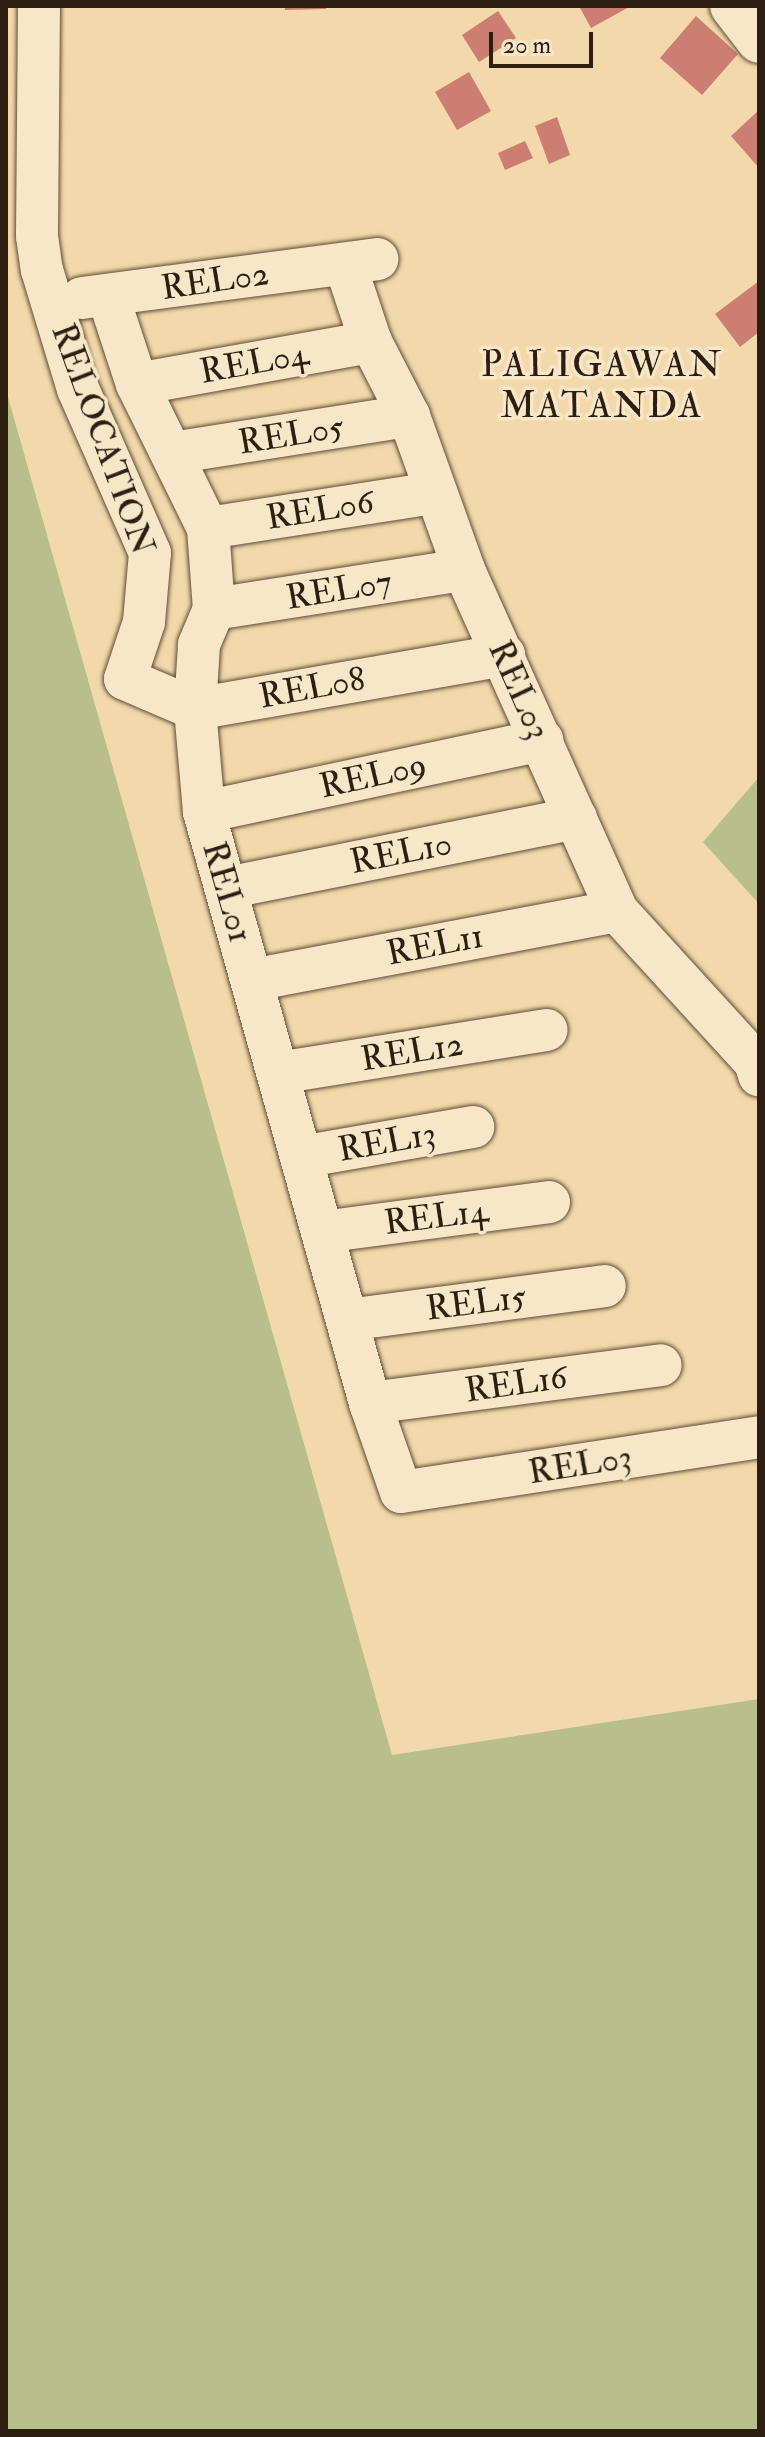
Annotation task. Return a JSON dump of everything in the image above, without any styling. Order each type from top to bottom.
[{"type":"street","name":"RELOCATION","points":[[39,6],[37,236],[78,389],[150,553],[144,622],[125,679],[195,709]]},
{"type":"street","points":[[732,6],[759,41]]},
{"type":"street","name":"REL02","points":[[53,300],[108,296],[361,262]]},
{"type":"street","name":"REL03","points":[[361,262],[371,342],[409,416],[433,493],[464,570],[617,911],[755,1062],[759,1075]]},
{"type":"street","name":"REL01","points":[[108,296],[137,384],[208,528],[214,609],[199,645],[195,709],[204,812],[370,1403],[401,1492]]},
{"type":"street","name":"REL04","points":[[137,384],[371,342]]},
{"type":"street","name":"REL05","points":[[172,453],[409,416]]},
{"type":"street","name":"REL06","points":[[208,528],[433,493]]},
{"type":"street","name":"REL07","points":[[214,609],[464,570]]},
{"type":"street","name":"REL08","points":[[195,709],[504,655]]},
{"type":"street","name":"REL09","points":[[204,812],[542,740]]},
{"type":"street","name":"REL10","points":[[226,888],[576,818]]},
{"type":"street","name":"REL11","points":[[252,980],[617,911]]},
{"type":"street","name":"REL12","points":[[278,1073],[547,1030]]},
{"type":"street","name":"REL13","points":[[301,1157],[473,1127]]},
{"type":"street","name":"REL14","points":[[322,1232],[549,1202]]},
{"type":"street","name":"REL15","points":[[347,1320],[605,1286]]},
{"type":"street","name":"REL16","points":[[370,1403],[661,1365]]},
{"type":"street","name":"REL03","points":[[401,1492],[759,1437]]},
{"type":"green space","points":[[6,390],[392,1755],[759,1699],[759,2431],[6,2431]]},
{"type":"green space","points":[[759,777],[759,904],[703,842]]},
{"type":"building","points":[[285,6],[326,6],[326,9],[285,10]]},
{"type":"building","points":[[579,6],[631,6],[591,28]]},
{"type":"building","points":[[498,11],[516,38],[479,62],[462,35]]},
{"type":"building","points":[[696,16],[738,54],[702,95],[660,58]]},
{"type":"building","points":[[469,72],[491,111],[457,130],[435,92]]},
{"type":"building","points":[[759,110],[759,168],[731,136]]},
{"type":"building","points":[[557,117],[570,155],[549,164],[535,126]]},
{"type":"building","points":[[525,141],[533,158],[505,170],[498,153]]},
{"type":"building","points":[[759,281],[759,332],[740,347],[715,314]]},
{"type":"district","name":"PALIGAWAN MATANDA","points":[[602,384]]}]
